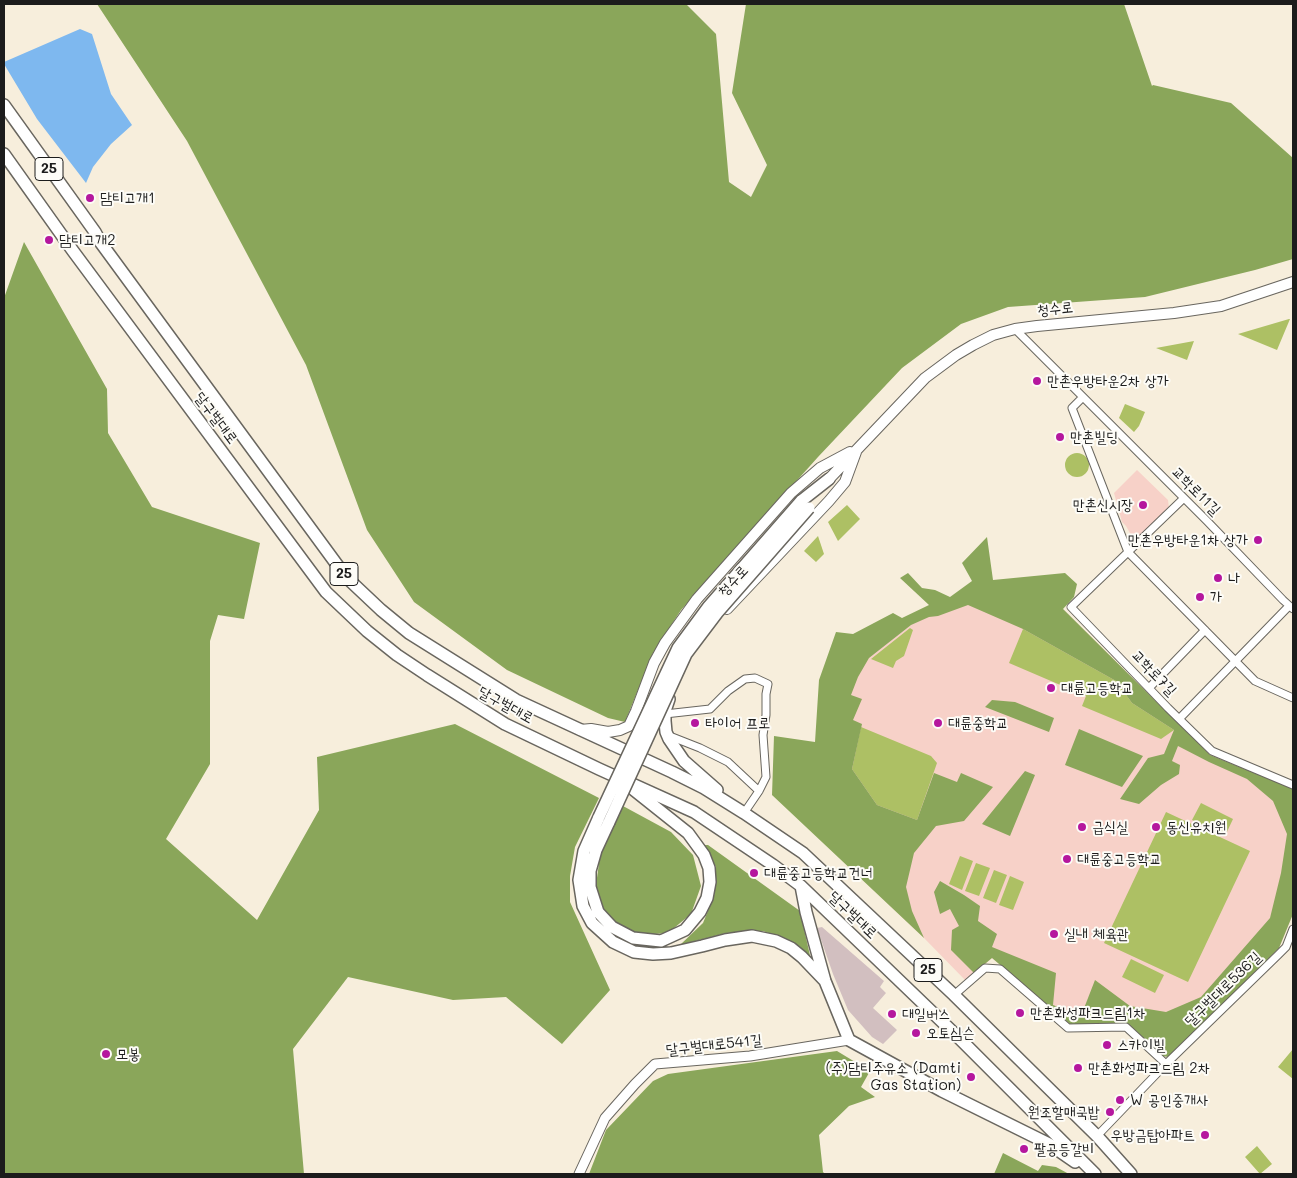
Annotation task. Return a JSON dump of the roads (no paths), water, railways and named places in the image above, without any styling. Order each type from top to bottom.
[{"type":"main road","name":"달구벌대로","points":[[4,105],[101,243],[346,577],[409,633],[516,700],[704,788],[803,854],[954,995],[1097,1136],[1131,1174]]},
{"type":"main road","name":"달구벌대로","points":[[4,154],[73,251],[326,592],[367,631],[427,676],[504,724],[694,812],[773,865],[801,886],[959,1038],[1094,1174]]},
{"type":"main road","name":"청수로","points":[[829,479],[925,378],[973,345],[993,335],[1037,326],[1174,313],[1220,306],[1293,282]]},
{"type":"main road","name":"청수로","points":[[580,730],[591,729],[608,732],[620,730],[628,726],[636,711],[654,663],[665,643],[692,606],[791,493],[820,468],[858,448]]},
{"type":"main road","name":"청수로","points":[[671,692],[685,662],[711,627],[845,482],[858,448]]},
{"type":"main road","points":[[826,981],[790,948],[776,941],[752,936],[725,940],[671,953],[634,952],[613,942],[592,923],[582,906],[579,880],[584,851],[604,820],[686,654],[805,505],[829,479]]},
{"type":"main road","points":[[671,692],[665,710],[665,726],[673,747],[684,761],[739,810]]},
{"type":"main road","points":[[599,769],[638,792],[688,833],[704,855],[709,868],[710,882],[707,898],[700,912],[685,930],[661,941],[633,938],[612,927],[598,912],[590,887],[590,871],[604,820]]},
{"type":"main road","points":[[801,886],[806,912],[826,981],[850,1040],[942,1092],[1049,1144],[1094,1174]]},
{"type":"street","name":"교학로11길","points":[[1015,329],[1291,607],[1180,718]]},
{"type":"street","points":[[1083,397],[1072,408],[1128,552],[1255,681],[1293,698]]},
{"type":"street","name":"교학로7길","points":[[1184,498],[1070,607],[1212,751],[1293,785]]},
{"type":"street","points":[[1149,688],[1205,630]]},
{"type":"street","points":[[665,714],[710,709],[728,690],[745,679],[755,678],[768,684],[764,735],[766,777],[760,792],[739,810]]},
{"type":"street","points":[[667,735],[728,762],[760,792]]},
{"type":"street","name":"달구벌대로536길","points":[[1097,1136],[1166,1064],[1286,947],[1293,929]]},
{"type":"street","points":[[1286,947],[1293,950]]},
{"type":"street","points":[[954,995],[985,968],[1000,969],[1068,1028],[1126,1027],[1166,1064]]},
{"type":"street","name":"달구벌대로541길","points":[[579,1174],[605,1118],[635,1084],[656,1064],[750,1056],[850,1040]]},
{"type":"water","points":[[80,29],[92,34],[111,94],[132,125],[111,144],[93,167],[86,183],[37,119],[4,64],[4,62]]},
{"type":"place","name":"담티고개1","points":[[90,198]]},
{"type":"place","name":"담티고개2","points":[[49,240]]},
{"type":"place","name":"만촌우방타운2차 상가","points":[[1037,381]]},
{"type":"place","name":"만촌빌딩","points":[[1060,437]]},
{"type":"place","name":"만촌신시장","points":[[1143,505]]},
{"type":"place","name":"만촌우방타운1차 상가","points":[[1258,540]]},
{"type":"place","name":"나","points":[[1218,578]]},
{"type":"place","name":"가","points":[[1200,597]]},
{"type":"place","name":"대륜고등학교","points":[[1051,688]]},
{"type":"place","name":"타이어 프로","points":[[695,723]]},
{"type":"place","name":"대륜중학교","points":[[938,723]]},
{"type":"place","name":"급식실","points":[[1082,827]]},
{"type":"place","name":"동신유치원","points":[[1156,827]]},
{"type":"place","name":"대륜중고등학교","points":[[1067,859]]},
{"type":"place","name":"대륜중고등학교건너","points":[[754,873]]},
{"type":"place","name":"실내 체육관","points":[[1054,934]]},
{"type":"place","name":"만촌화성파크드림1차","points":[[1020,1013]]},
{"type":"place","name":"대일버스","points":[[892,1014]]},
{"type":"place","name":"오토심슨","points":[[916,1033]]},
{"type":"place","name":"스카이빌","points":[[1107,1045]]},
{"type":"place","name":"모봉","points":[[106,1054]]},
{"type":"place","name":"만촌화성파크드림 2차","points":[[1078,1068]]},
{"type":"place","name":"(주)담티주유소 (Damti Gas Station)","points":[[971,1077]]},
{"type":"place","name":"W 공인중개사","points":[[1120,1100]]},
{"type":"place","name":"원조할매국밥","points":[[1110,1112]]},
{"type":"place","name":"우방금탑아파트","points":[[1205,1135]]},
{"type":"place","name":"팔공등갈비","points":[[1024,1149]]}]
